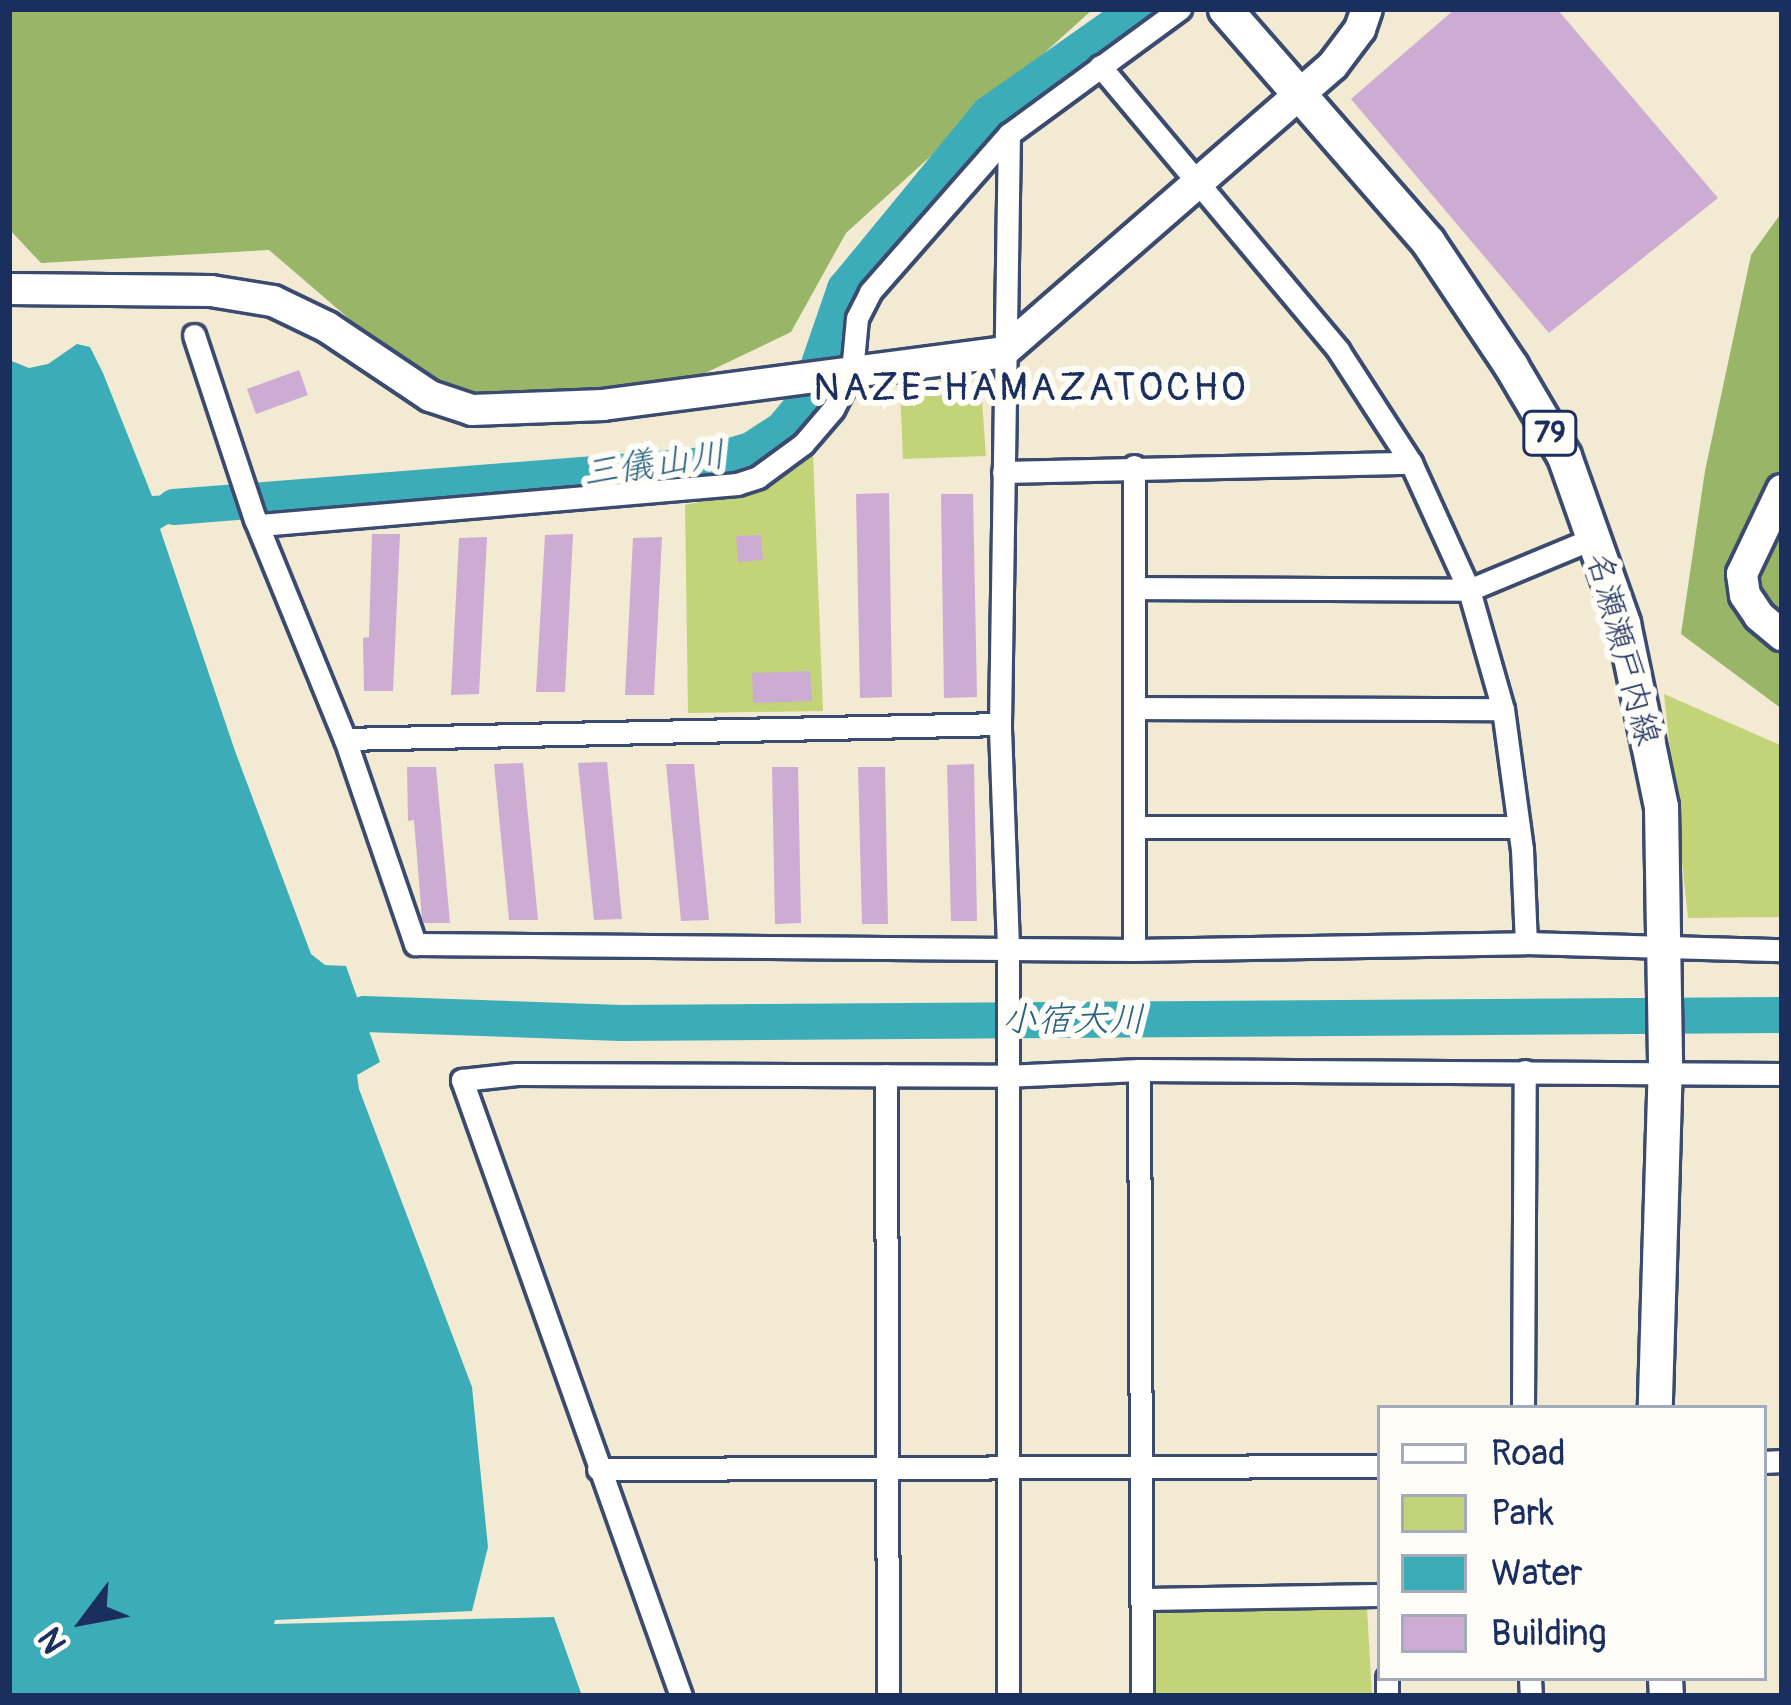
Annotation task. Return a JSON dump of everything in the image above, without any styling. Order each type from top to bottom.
[{"type":"main road","name":"名瀬瀬戸内線","points":[[1225,9],[1428,242],[1499,348],[1564,456],[1623,623],[1660,806],[1664,1067],[1655,1405]]},
{"type":"street","points":[[257,522],[737,484],[758,477],[803,444],[833,409],[847,373],[857,318],[871,292],[1009,134],[1180,9]]},
{"type":"street","points":[[9,290],[211,291],[273,301],[327,328],[430,396],[472,410],[603,405],[1003,352],[1333,65],[1360,29],[1367,9]]},
{"type":"street","points":[[1100,66],[1338,350],[1411,463],[1469,590],[1503,710],[1520,827],[1526,943]]},
{"type":"street","points":[[1008,1696],[1008,954],[1000,724],[1009,134]]},
{"type":"street","points":[[194,335],[257,522],[345,739],[415,944],[1008,954],[1526,943],[1782,950]]},
{"type":"street","points":[[1003,472],[1411,463]]},
{"type":"street","points":[[1134,466],[1134,950]]},
{"type":"street","points":[[1782,490],[1742,574],[1745,595],[1782,635]]},
{"type":"street","points":[[1136,588],[1469,590],[1594,538]]},
{"type":"street","points":[[1135,708],[1503,710]]},
{"type":"street","points":[[345,739],[1000,724]]},
{"type":"street","points":[[1136,827],[1520,827]]},
{"type":"street","points":[[681,1696],[462,1079],[517,1073],[1525,1072],[1664,1067],[1782,1073]]},
{"type":"street","points":[[1139,1070],[1142,1696]]},
{"type":"street","points":[[1523,1405],[1525,1072]]},
{"type":"street","points":[[886,1075],[888,1696]]},
{"type":"street","points":[[598,1469],[1377,1466]]},
{"type":"street","points":[[1142,1599],[1377,1597]]},
{"type":"green space","points":[[9,9],[1093,9],[846,233],[791,332],[649,400],[446,402],[269,250],[41,263],[9,229]]},
{"type":"green space","points":[[1782,212],[1782,709],[1681,634],[1705,471],[1751,255]]},
{"type":"green space","points":[[980,374],[986,456],[903,459],[900,387]]},
{"type":"green space","points":[[813,454],[823,711],[688,713],[685,505],[751,491]]},
{"type":"green space","points":[[1664,694],[1782,746],[1782,917],[1688,918]]},
{"type":"green space","points":[[1367,1609],[1372,1696],[1156,1696],[1155,1613]]},
{"type":"water","points":[[77,344],[90,347],[103,373],[152,496],[169,495],[176,519],[160,529],[235,751],[311,954],[325,965],[346,966],[380,1062],[357,1075],[359,1089],[472,1387],[488,1547],[472,1611],[275,1620],[274,1624],[554,1617],[582,1696],[9,1696],[9,360],[29,368],[48,364]]},
{"type":"building","points":[[1455,9],[1557,9],[1718,198],[1549,333],[1351,99]]},
{"type":"building","points":[[299,370],[308,395],[256,414],[247,389]]},
{"type":"building","points":[[889,493],[892,697],[860,698],[856,494]]},
{"type":"building","points":[[941,494],[973,494],[977,697],[944,698]]},
{"type":"building","points":[[372,534],[400,534],[393,691],[364,691],[363,638],[369,637]]},
{"type":"building","points":[[573,534],[565,692],[536,692],[545,535]]},
{"type":"building","points":[[761,535],[763,560],[738,562],[736,536]]},
{"type":"building","points":[[487,537],[479,694],[451,695],[459,538]]},
{"type":"building","points":[[662,537],[654,695],[625,695],[633,538]]},
{"type":"building","points":[[810,671],[812,701],[753,703],[752,673]]},
{"type":"building","points":[[607,762],[622,919],[594,920],[578,763]]},
{"type":"building","points":[[523,763],[538,920],[509,920],[494,764]]},
{"type":"building","points":[[666,764],[694,764],[709,920],[681,921]]},
{"type":"building","points":[[974,764],[977,921],[951,921],[947,765]]},
{"type":"building","points":[[407,767],[436,767],[450,923],[424,923],[422,919],[414,820],[408,821]]},
{"type":"building","points":[[772,767],[798,767],[801,923],[775,924]]},
{"type":"building","points":[[858,767],[885,767],[888,924],[862,924]]},
{"type":"waterway","name":"三儀山川","points":[[174,507],[696,466],[751,450],[783,429],[806,402],[845,289],[989,114],[1138,9]]},
{"type":"waterway","name":"小宿大川","points":[[364,1014],[621,1023],[1782,1015]]},
{"type":"district","name":"NAZE-HAMAZATOCHO","points":[[1031,388]]}]
